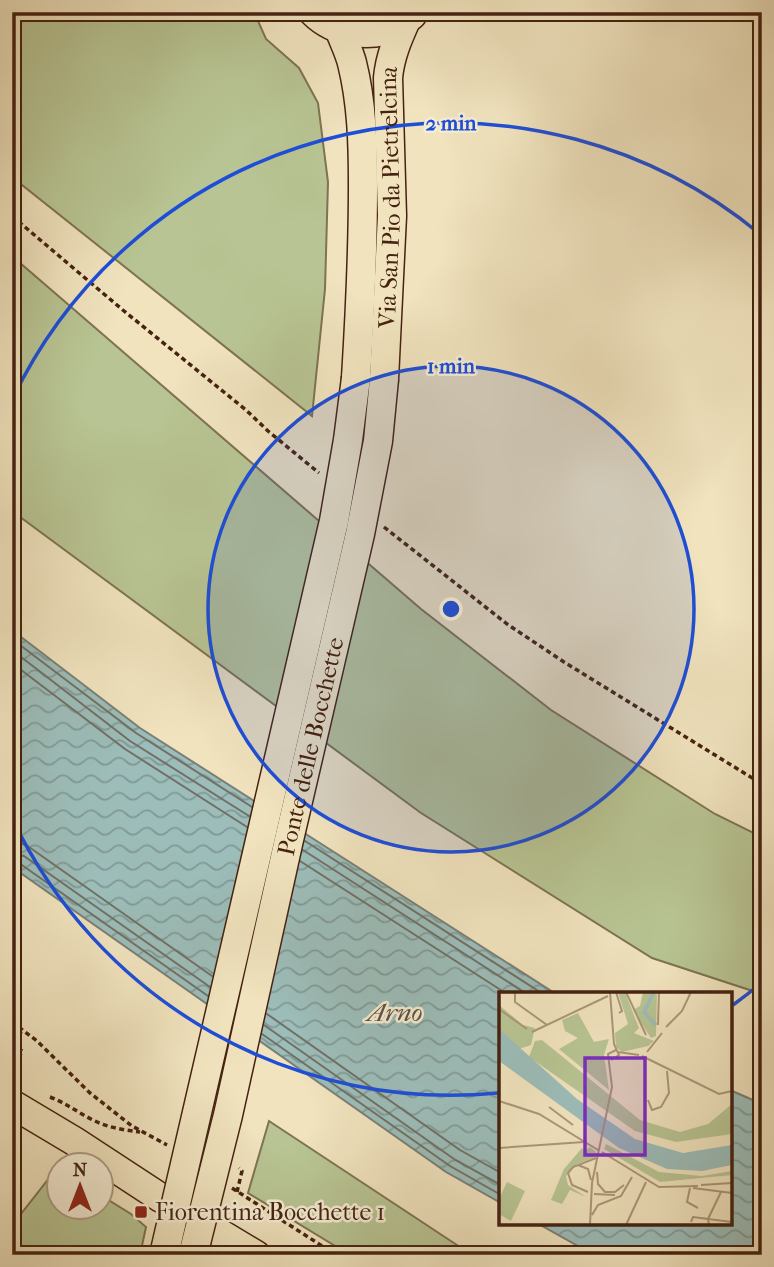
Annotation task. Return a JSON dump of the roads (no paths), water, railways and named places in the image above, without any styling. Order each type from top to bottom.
[{"type":"main road","points":[[313,12],[318,18],[339,28],[362,33],[397,26],[411,15]]},
{"type":"main road","name":"Via San Pio da Pietrelcina","points":[[384,379],[392,216],[388,78],[394,47],[411,15]]},
{"type":"main road","name":"Via San Pio da Pietrelcina","points":[[339,28],[353,69],[363,145],[362,268],[356,377]]},
{"type":"main road","name":"Ponte delle Bocchette","points":[[164,1255],[334,521],[356,377]]},
{"type":"main road","name":"Ponte delle Bocchette","points":[[193,1255],[228,1115],[362,523],[378,441],[384,379]]},
{"type":"main road","points":[[12,1104],[161,1198]]},
{"type":"main road","points":[[216,1231],[256,1255]]},
{"type":"water","name":"Arno","points":[[12,630],[140,728],[553,992],[499,992],[499,1202],[446,1172],[12,867]]},
{"type":"water","points":[[732,1091],[762,1104],[762,1255],[594,1255],[541,1225],[732,1225]]},
{"type":"place","name":"Fiorentina Bocchette 1","points":[[141,1212]]}]
